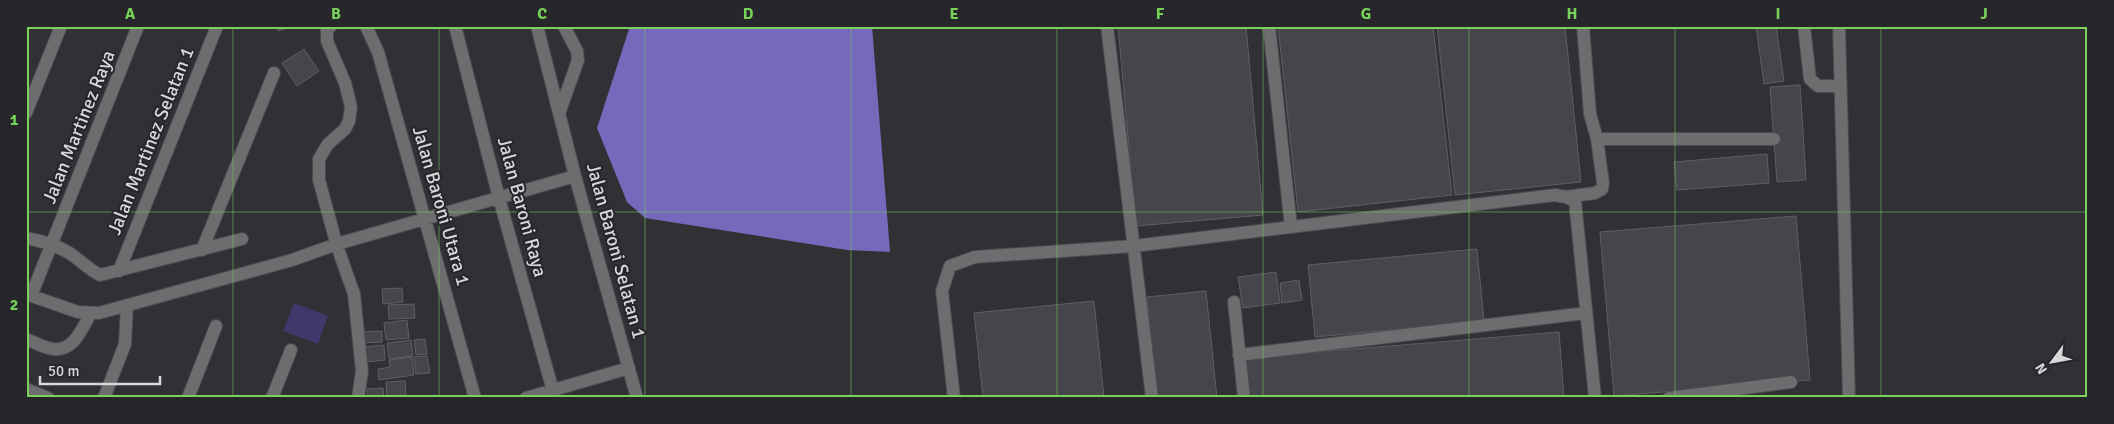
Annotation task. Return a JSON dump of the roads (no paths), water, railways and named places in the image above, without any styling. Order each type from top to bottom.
[{"type":"street","points":[[26,113],[60,26]]},
{"type":"street","name":"Jalan Martinez Raya","points":[[29,295],[52,245],[138,26]]},
{"type":"street","name":"Jalan Martinez Selatan 1","points":[[119,270],[217,26]]},
{"type":"street","name":"Jalan Baroni Utara 1","points":[[366,26],[378,52],[475,398]]},
{"type":"street","name":"Jalan Baroni Raya","points":[[455,26],[499,198],[554,394]]},
{"type":"street","name":"Jalan Baroni Selatan 1","points":[[537,26],[575,176],[637,398]]},
{"type":"street","points":[[559,114],[578,60],[577,51],[564,26]]},
{"type":"street","points":[[1107,26],[1152,398]]},
{"type":"street","points":[[1269,26],[1290,228]]},
{"type":"street","points":[[954,398],[942,291],[950,266],[975,257],[1134,246],[1555,196],[1566,197],[1596,193],[1602,189],[1603,183],[1597,139],[1590,114],[1583,26]]},
{"type":"street","points":[[1804,26],[1810,79],[1818,86],[1840,86]]},
{"type":"street","points":[[1839,26],[1850,398]]},
{"type":"street","points":[[326,28],[327,41],[345,83],[351,107],[350,121],[345,129],[328,144],[319,159],[319,180],[337,244],[354,294],[362,371],[358,398]]},
{"type":"street","points":[[202,250],[274,73]]},
{"type":"street","points":[[1597,139],[1774,139]]},
{"type":"street","points":[[29,295],[78,312],[100,313],[292,260],[337,244],[575,176]]},
{"type":"street","points":[[1566,197],[1575,201],[1595,398]]},
{"type":"street","points":[[26,238],[52,245],[74,256],[88,269],[100,275],[242,239]]},
{"type":"street","points":[[1234,302],[1244,398]]},
{"type":"street","points":[[104,398],[125,344],[128,305]]},
{"type":"street","points":[[26,338],[52,349],[65,348],[75,341],[91,313]]},
{"type":"street","points":[[1239,355],[1586,313]]},
{"type":"street","points":[[188,398],[216,326]]},
{"type":"street","points":[[272,398],[291,350]]},
{"type":"street","points":[[526,398],[554,394],[629,368]]},
{"type":"street","points":[[1669,398],[1705,395],[1790,382]]},
{"type":"street","points":[[27,390],[48,398]]}]
